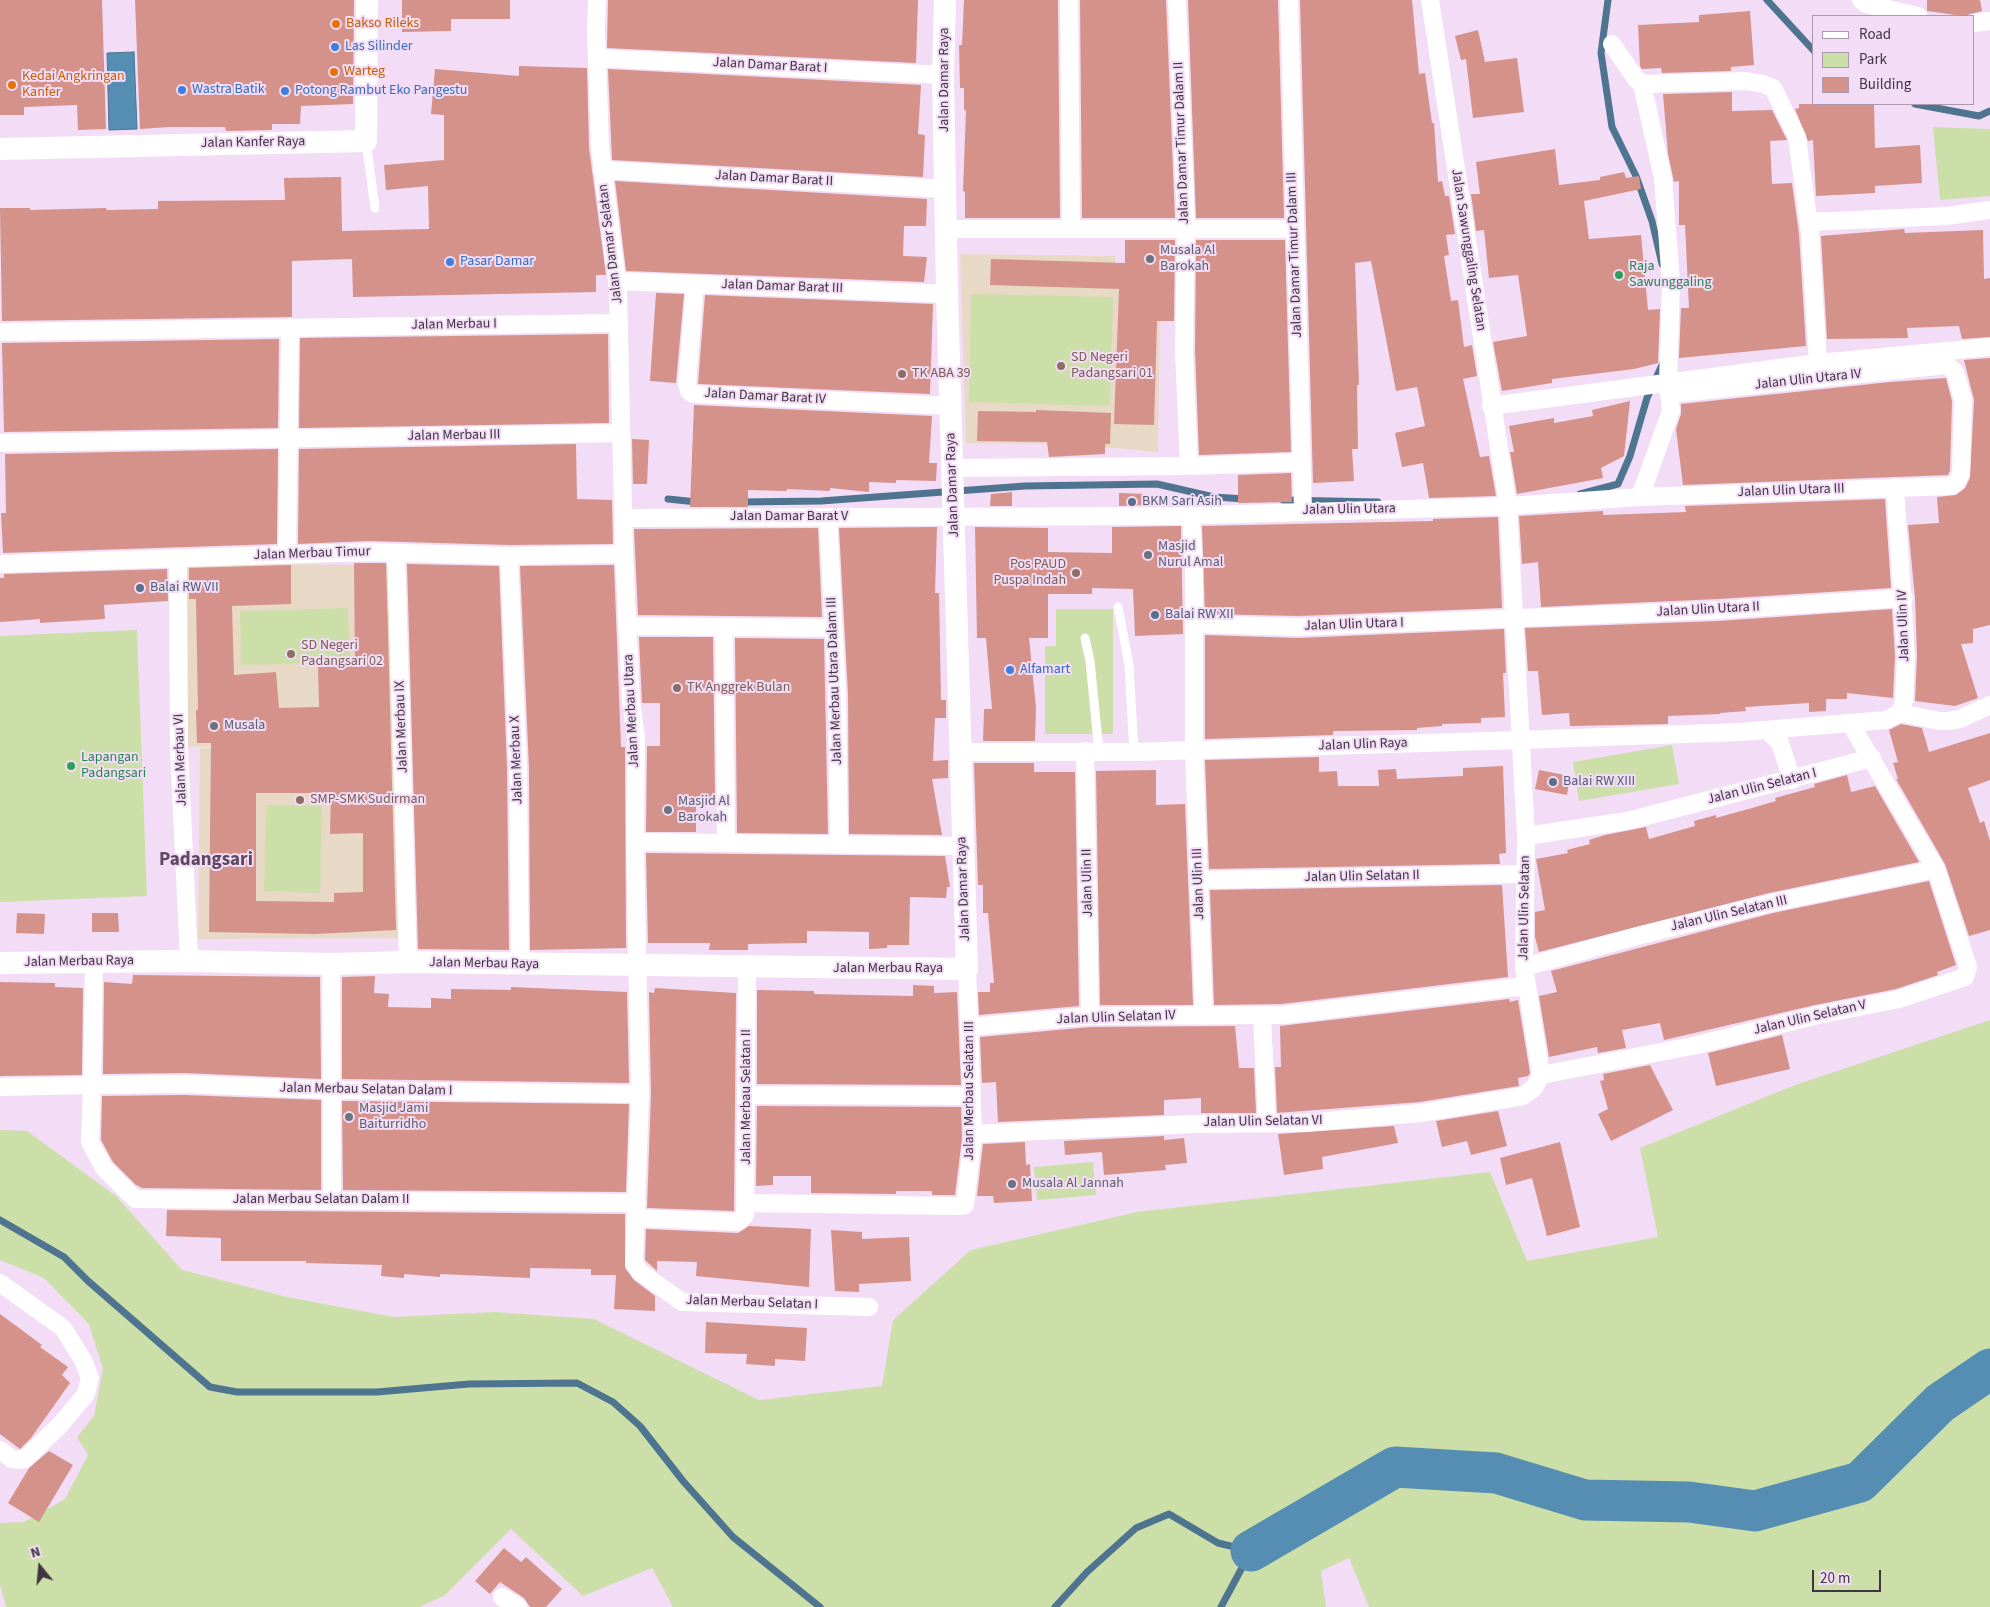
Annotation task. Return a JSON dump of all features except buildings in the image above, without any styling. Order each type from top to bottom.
[{"type":"street","points":[[366,141],[367,0]]},
{"type":"street","name":"Jalan Damar Selatan","points":[[598,0],[597,58],[602,170],[617,280],[623,518]]},
{"type":"street","name":"Jalan Damar Raya","points":[[945,0],[943,74],[947,189],[947,294],[954,491],[959,752],[967,969]]},
{"type":"street","points":[[1070,0],[1071,229]]},
{"type":"street","name":"Jalan Damar Timur Dalam II","points":[[1177,0],[1185,228],[1184,350],[1189,466]]},
{"type":"street","name":"Jalan Damar Timur Dalam III","points":[[1289,0],[1303,503]]},
{"type":"street","name":"Jalan Sawunggaling Selatan","points":[[1430,0],[1491,406],[1507,500]]},
{"type":"street","points":[[1861,0],[1866,4],[1914,15]]},
{"type":"street","points":[[1975,23],[1990,21]]},
{"type":"street","points":[[1612,44],[1636,79],[1642,84],[1663,178],[1671,283],[1661,387],[1671,411],[1640,497]]},
{"type":"street","name":"Jalan Damar Barat I","points":[[597,58],[943,74]]},
{"type":"street","points":[[1642,84],[1747,81],[1773,88],[1797,137],[1809,222],[1818,363]]},
{"type":"street","name":"Jalan Kanfer Raya","points":[[0,149],[366,141]]},
{"type":"street","name":"Jalan Damar Barat II","points":[[602,170],[947,189]]},
{"type":"street","points":[[1809,222],[1947,216],[1990,210]]},
{"type":"street","points":[[947,230],[1294,229]]},
{"type":"street","name":"Jalan Damar Barat III","points":[[617,280],[947,294]]},
{"type":"street","name":"Jalan Damar Barat IV","points":[[695,284],[687,383],[689,392],[693,394],[950,406]]},
{"type":"street","name":"Jalan Merbau I","points":[[0,332],[619,323]]},
{"type":"street","points":[[288,554],[287,438],[290,327]]},
{"type":"street","points":[[1491,406],[1661,387],[1818,363],[1871,366],[1990,347]]},
{"type":"street","name":"Jalan Ulin Utara IV","points":[[1661,387],[1871,366],[1946,365]]},
{"type":"street","name":"Jalan Ulin Utara III","points":[[1507,500],[1951,486],[1956,483],[1961,473],[1964,400],[1955,372],[1946,365]]},
{"type":"street","name":"Jalan Merbau III","points":[[0,443],[621,432]]},
{"type":"street","points":[[954,491],[1189,466],[1301,462]]},
{"type":"street","name":"Jalan Ulin IV","points":[[1895,487],[1904,598],[1906,656],[1904,701],[1900,713]]},
{"type":"street","name":"Jalan Ulin Utara","points":[[954,491],[1191,515],[1303,503],[1507,500]]},
{"type":"street","name":"Jalan Damar Barat V","points":[[623,518],[828,517],[954,491]]},
{"type":"street","points":[[1507,500],[1520,740]]},
{"type":"street","name":"Jalan Ulin III","points":[[1191,515],[1194,624],[1194,751],[1204,1016]]},
{"type":"street","name":"Jalan Merbau Utara Dalam III","points":[[828,517],[839,844]]},
{"type":"street","name":"Jalan Merbau Utara","points":[[623,518],[631,701],[636,737],[637,964]]},
{"type":"street","name":"Jalan Merbau Timur","points":[[0,564],[288,554],[396,553],[509,556],[624,554]]},
{"type":"street","name":"Jalan Merbau IX","points":[[396,553],[408,962]]},
{"type":"street","name":"Jalan Merbau X","points":[[509,556],[518,768],[520,964]]},
{"type":"street","name":"Jalan Merbau VI","points":[[178,558],[179,748],[189,961]]},
{"type":"street","name":"Jalan Ulin Utara II","points":[[1513,619],[1719,610],[1904,598]]},
{"type":"street","name":"Jalan Ulin Utara I","points":[[1194,624],[1299,627],[1513,619]]},
{"type":"street","points":[[627,626],[833,628]]},
{"type":"street","points":[[724,627],[726,843]]},
{"type":"street","points":[[1936,868],[1850,723],[1886,720],[1900,713],[1948,721],[1960,719],[1990,705]]},
{"type":"street","name":"Jalan Ulin Raya","points":[[959,752],[1194,751],[1767,730],[1850,723]]},
{"type":"street","points":[[1767,730],[1780,744],[1792,780]]},
{"type":"street","name":"Jalan Ulin Selatan","points":[[1520,740],[1526,836],[1524,967],[1541,1075]]},
{"type":"street","name":"Jalan Ulin II","points":[[1090,1016],[1092,751]]},
{"type":"street","name":"Jalan Ulin Selatan I","points":[[1526,836],[1627,821],[1872,758]]},
{"type":"street","points":[[635,842],[963,846]]},
{"type":"street","name":"Jalan Ulin Selatan III","points":[[1524,967],[1642,934],[1936,868]]},
{"type":"street","name":"Jalan Ulin Selatan V","points":[[1541,1075],[1697,1045],[1818,1015],[1899,999],[1966,977],[1968,967],[1936,868]]},
{"type":"street","name":"Jalan Ulin Selatan II","points":[[1199,880],[1524,874]]},
{"type":"street","name":"Jalan Merbau Raya","points":[[0,963],[189,961],[331,964],[408,962],[637,964],[747,968],[967,969]]},
{"type":"street","points":[[92,1085],[94,962]]},
{"type":"street","points":[[331,964],[334,1090],[332,1199]]},
{"type":"street","name":"Jalan Merbau Selatan I","points":[[637,964],[640,1094],[634,1263],[636,1267],[672,1297],[682,1302],[869,1307]]},
{"type":"street","name":"Jalan Merbau Selatan II","points":[[637,1210],[738,1222],[745,1215],[747,1203],[747,968]]},
{"type":"street","name":"Jalan Merbau Selatan III","points":[[747,1203],[957,1206],[967,1202],[973,1134],[967,969]]},
{"type":"street","name":"Jalan Ulin Selatan IV","points":[[970,1027],[1090,1016],[1283,1014],[1526,986]]},
{"type":"street","points":[[1262,1015],[1267,1123]]},
{"type":"street","name":"Jalan Ulin Selatan VI","points":[[973,1134],[1193,1124],[1267,1123],[1421,1113],[1524,1096],[1534,1088],[1541,1075]]},
{"type":"street","name":"Jalan Merbau Selatan Dalam I","points":[[0,1087],[184,1084],[334,1090],[640,1094]]},
{"type":"street","name":"Jalan Merbau Selatan Dalam II","points":[[92,1085],[90,1142],[104,1168],[135,1198],[182,1200],[332,1199],[637,1210]]},
{"type":"street","points":[[747,1095],[972,1096]]},
{"type":"street","points":[[0,1283],[63,1328],[83,1360],[90,1378],[86,1394],[26,1459],[18,1460],[0,1450]]},
{"type":"street","points":[[502,1596],[518,1607]]},
{"type":"lane","points":[[366,141],[374,208]]},
{"type":"lane","points":[[1118,607],[1129,665],[1134,752]]},
{"type":"lane","points":[[1085,638],[1090,661],[1092,751]]},
{"type":"shaded area","name":"SD Negeri Padangsari 01","points":[[960,254],[1115,256],[1116,287],[1160,289],[1158,452],[1071,444],[966,443]]},
{"type":"shaded area","name":"SD Negeri Padangsari 02","points":[[184,564],[395,565],[401,743],[185,747]]},
{"type":"shaded area","name":"SMP-SMK Sudirman","points":[[401,746],[403,938],[198,939],[200,748]]},
{"type":"green space","points":[[1933,127],[1990,129],[1990,196],[1940,200]]},
{"type":"green space","points":[[971,294],[1113,297],[1110,406],[969,402]]},
{"type":"green space","points":[[348,608],[350,662],[241,665],[240,611]]},
{"type":"green space","points":[[1056,609],[1113,609],[1113,734],[1045,734],[1045,646],[1056,646]]},
{"type":"green space","name":"Lapangan Padangsari","points":[[137,630],[147,896],[0,902],[0,636]]},
{"type":"green space","points":[[1672,745],[1679,784],[1579,801],[1573,762]]},
{"type":"green space","points":[[266,805],[322,806],[320,893],[264,891]]},
{"type":"green space","points":[[1990,1020],[1990,1607],[1369,1607],[1349,1558],[1321,1571],[1326,1607],[673,1607],[652,1568],[583,1596],[511,1529],[444,1596],[419,1607],[6,1607],[0,1584],[0,1523],[24,1522],[65,1499],[88,1455],[77,1437],[94,1416],[103,1369],[89,1324],[44,1278],[0,1260],[0,1130],[27,1131],[116,1196],[182,1270],[287,1297],[394,1317],[495,1312],[594,1319],[759,1400],[882,1386],[893,1320],[971,1250],[1137,1212],[1490,1172],[1527,1261],[1658,1237],[1640,1148],[1795,1085]]},
{"type":"green space","points":[[1093,1162],[1096,1195],[1037,1200],[1034,1167]]},
{"type":"water","points":[[134,52],[137,129],[109,130],[107,53]]},
{"type":"waterway","points":[[1608,0],[1601,53],[1612,127],[1636,176],[1652,221],[1662,264]]},
{"type":"waterway","points":[[1767,0],[1812,49]]},
{"type":"waterway","points":[[1920,105],[1979,116],[1990,111]]},
{"type":"waterway","points":[[1580,494],[1618,484],[1630,456],[1647,398],[1662,365]]},
{"type":"waterway","points":[[741,502],[821,501],[1025,486],[1157,484],[1214,497],[1245,499]]},
{"type":"waterway","points":[[668,499],[697,502]]},
{"type":"waterway","points":[[1283,500],[1378,502]]},
{"type":"waterway","points":[[0,1220],[64,1257],[88,1281],[210,1387],[237,1392],[377,1392],[469,1384],[577,1383],[613,1402],[640,1426],[683,1481],[733,1537],[820,1607]]},
{"type":"waterway","points":[[1251,1551],[1395,1467],[1496,1473],[1585,1500],[1689,1502],[1755,1511],[1860,1482],[1940,1403],[1990,1369]]},
{"type":"waterway","points":[[1055,1607],[1087,1572],[1136,1528],[1169,1514],[1218,1543],[1251,1551],[1221,1607]]},
{"type":"place","name":"Bakso Rileks","points":[[336,24]]},
{"type":"place","name":"Las Silinder","points":[[335,47]]},
{"type":"place","name":"Warteg","points":[[334,72]]},
{"type":"place","name":"Kedai Angkringan Kanfer","points":[[12,85]]},
{"type":"place","name":"Wastra Batik","points":[[182,90]]},
{"type":"place","name":"Potong Rambut Eko Pangestu","points":[[285,91]]},
{"type":"place","name":"Musala Al Barokah","points":[[1150,259]]},
{"type":"place","name":"Pasar Damar","points":[[450,262]]},
{"type":"place","name":"Raja Sawunggaling","points":[[1619,275]]},
{"type":"place","name":"SD Negeri Padangsari 01","points":[[1061,366]]},
{"type":"place","name":"TK ABA 39","points":[[902,374]]},
{"type":"place","name":"BKM Sari Asih","points":[[1132,502]]},
{"type":"place","name":"Masjid Nurul Amal","points":[[1148,555]]},
{"type":"place","name":"Pos PAUD Puspa Indah","points":[[1076,573]]},
{"type":"place","name":"Balai RW VII","points":[[140,588]]},
{"type":"place","name":"Balai RW XII","points":[[1155,615]]},
{"type":"place","name":"SD Negeri Padangsari 02","points":[[291,654]]},
{"type":"place","name":"Alfamart","points":[[1010,670]]},
{"type":"place","name":"TK Anggrek Bulan","points":[[677,688]]},
{"type":"place","name":"Musala","points":[[214,726]]},
{"type":"place","name":"Lapangan Padangsari","points":[[71,766]]},
{"type":"place","name":"Balai RW XIII","points":[[1553,782]]},
{"type":"place","name":"SMP-SMK Sudirman","points":[[300,800]]},
{"type":"place","name":"Masjid Al Barokah","points":[[668,810]]},
{"type":"place","name":"Masjid Jami Baiturridho","points":[[349,1117]]},
{"type":"place","name":"Musala Al Jannah","points":[[1012,1184]]},
{"type":"district","name":"Padangsari","points":[[206,861]]}]
